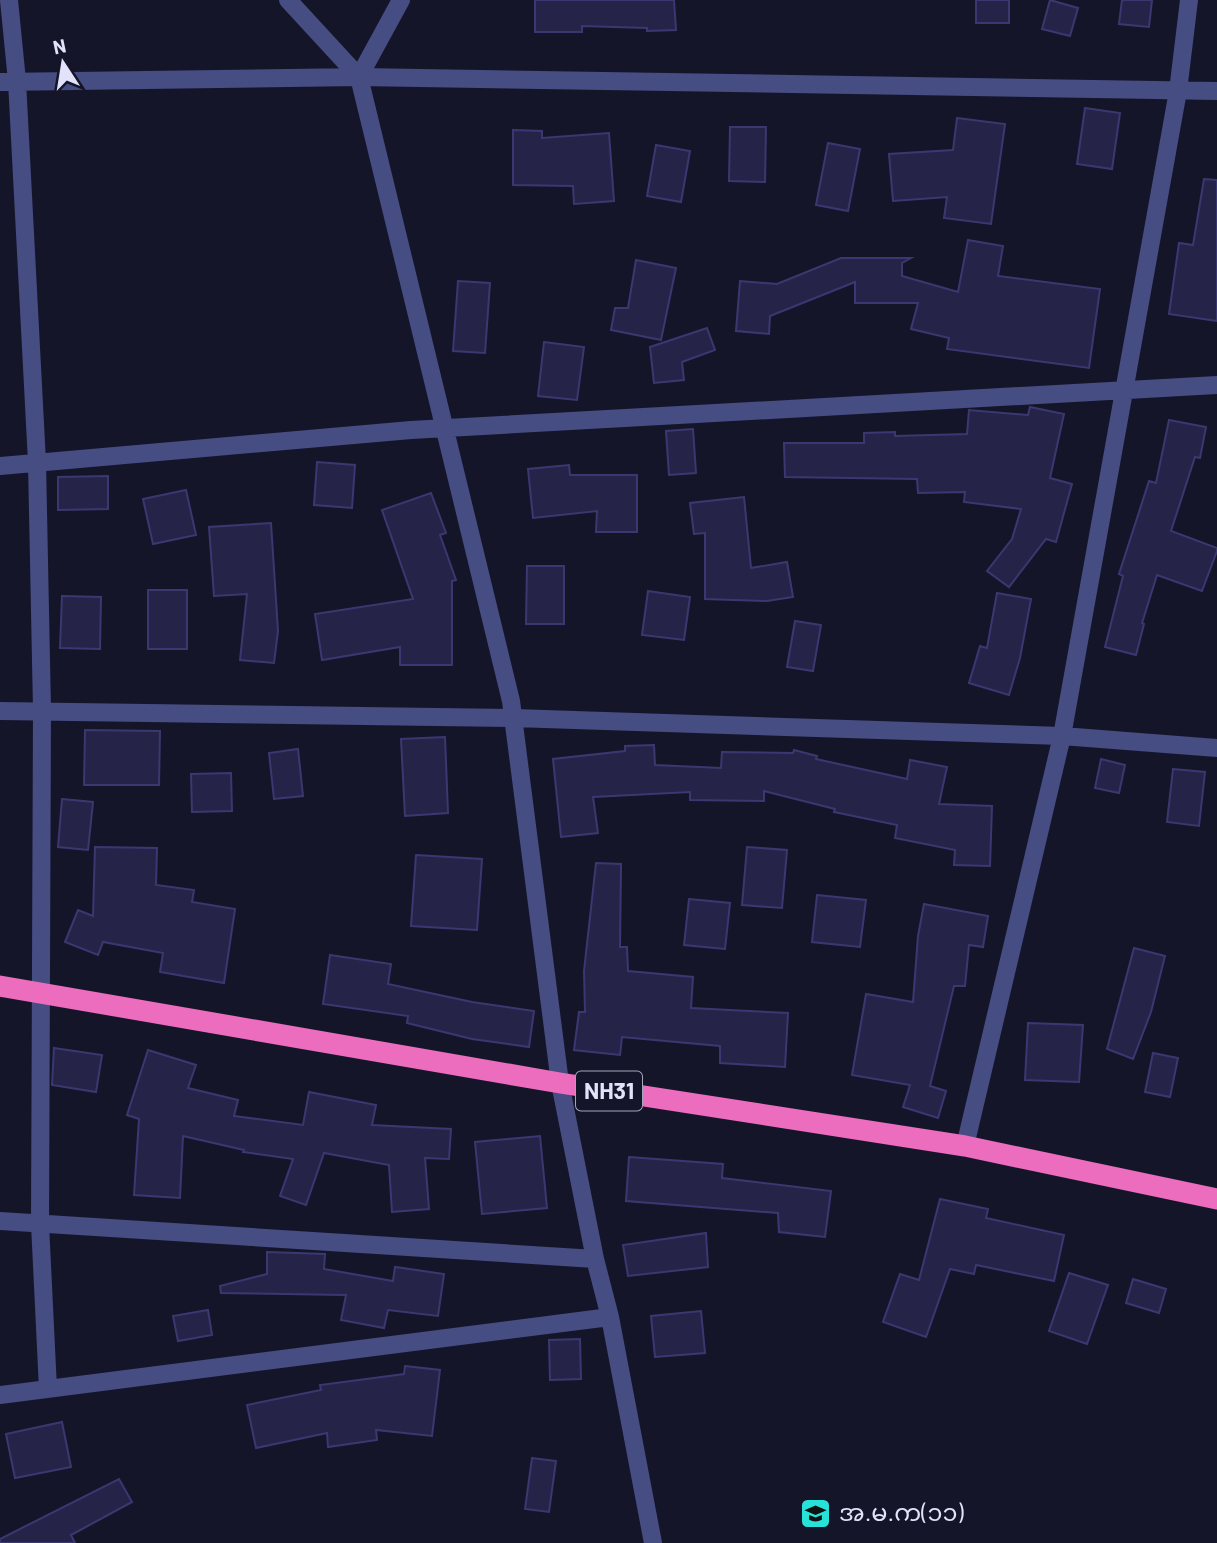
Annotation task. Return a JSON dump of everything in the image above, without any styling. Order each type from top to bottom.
[{"type":"highway","name":"NH31","points":[[0,986],[560,1083],[965,1146],[1217,1199]]},
{"type":"street","points":[[9,0],[8,81],[37,462],[42,710],[40,1224],[48,1389]]},
{"type":"street","points":[[288,0],[359,77],[514,718],[560,1083],[595,1259],[610,1317],[653,1543]]},
{"type":"street","points":[[359,77],[401,0]]},
{"type":"street","points":[[965,1146],[1062,736],[1178,91],[1189,0]]},
{"type":"street","points":[[8,81],[359,77],[1217,91]]},
{"type":"street","points":[[0,466],[443,428],[1217,385]]},
{"type":"street","points":[[0,711],[514,718],[1062,736],[1217,748]]},
{"type":"street","points":[[0,1221],[595,1259]]},
{"type":"street","points":[[0,1395],[610,1317]]},
{"type":"building","points":[[535,0],[674,0],[676,30],[647,31],[647,28],[582,26],[582,32],[535,32]]},
{"type":"building","points":[[976,0],[1009,0],[1009,23],[976,23]]},
{"type":"building","points":[[1050,0],[1078,8],[1070,36],[1042,29]]},
{"type":"building","points":[[1122,0],[1152,0],[1149,27],[1119,24]]},
{"type":"building","points":[[1085,108],[1120,113],[1112,169],[1077,164]]},
{"type":"building","points":[[957,118],[1005,124],[991,224],[944,218],[947,197],[893,201],[889,154],[953,150]]},
{"type":"building","points":[[730,127],[766,127],[765,182],[729,181]]},
{"type":"building","points":[[513,130],[542,131],[542,138],[609,133],[614,201],[574,204],[573,186],[513,185]]},
{"type":"building","points":[[828,143],[860,149],[848,211],[816,205]]},
{"type":"building","points":[[656,145],[690,151],[681,202],[647,196]]},
{"type":"building","points":[[1204,179],[1217,180],[1217,321],[1169,314],[1179,243],[1193,245]]},
{"type":"building","points":[[968,240],[1003,246],[998,276],[1100,289],[1089,368],[947,349],[949,338],[911,329],[918,303],[855,303],[855,282],[770,316],[769,334],[736,331],[740,281],[777,284],[841,258],[911,258],[902,263],[902,276],[958,292]]},
{"type":"building","points":[[636,260],[676,268],[661,340],[611,330],[615,308],[628,308]]},
{"type":"building","points":[[458,281],[490,283],[485,353],[453,351]]},
{"type":"building","points":[[707,328],[715,350],[682,362],[684,380],[654,383],[650,347]]},
{"type":"building","points":[[544,342],[584,347],[577,400],[538,396]]},
{"type":"building","points":[[1030,407],[1064,414],[1050,478],[1072,484],[1056,542],[1046,539],[1009,587],[987,571],[1012,539],[1021,509],[964,502],[965,492],[918,493],[917,479],[785,477],[784,443],[864,443],[864,433],[895,432],[895,436],[967,434],[969,410],[1028,415]]},
{"type":"building","points":[[1169,420],[1206,427],[1200,458],[1195,457],[1171,531],[1217,548],[1217,551],[1202,591],[1157,575],[1142,623],[1144,624],[1136,655],[1105,647],[1123,576],[1119,574],[1149,481],[1156,483]]},
{"type":"building","points":[[693,429],[696,473],[669,475],[666,431]]},
{"type":"building","points":[[317,462],[355,465],[352,508],[314,505]]},
{"type":"building","points":[[569,465],[570,475],[637,475],[637,532],[596,532],[597,511],[533,518],[528,469]]},
{"type":"building","points":[[108,476],[108,509],[58,510],[58,477]]},
{"type":"building","points":[[186,490],[196,535],[153,544],[143,499]]},
{"type":"building","points":[[431,493],[446,533],[440,535],[456,580],[452,581],[452,665],[400,665],[400,647],[322,660],[315,614],[413,599],[382,510]]},
{"type":"building","points":[[744,497],[751,568],[787,562],[793,597],[767,601],[705,599],[705,533],[694,534],[690,503]]},
{"type":"building","points":[[271,523],[278,631],[274,663],[240,660],[247,594],[214,596],[209,527]]},
{"type":"building","points":[[527,566],[564,566],[564,624],[526,624]]},
{"type":"building","points":[[148,590],[187,590],[187,649],[148,649]]},
{"type":"building","points":[[648,591],[690,597],[684,640],[642,635]]},
{"type":"building","points":[[997,593],[1031,599],[1020,658],[1009,695],[969,683],[980,646],[987,648]]},
{"type":"building","points":[[62,596],[101,597],[100,649],[60,648]]},
{"type":"building","points":[[795,621],[821,625],[813,671],[787,667]]},
{"type":"building","points":[[85,730],[160,731],[159,785],[84,785]]},
{"type":"building","points":[[445,737],[448,813],[405,816],[401,739]]},
{"type":"building","points":[[654,745],[655,765],[721,768],[722,752],[793,753],[794,750],[817,756],[816,759],[907,779],[910,760],[947,767],[939,804],[992,806],[990,866],[954,865],[955,850],[895,838],[897,825],[834,812],[835,809],[764,791],[764,801],[690,800],[690,792],[593,797],[598,833],[561,837],[553,759],[625,751],[625,746]]},
{"type":"building","points":[[298,749],[303,796],[274,799],[269,753]]},
{"type":"building","points":[[1101,759],[1125,765],[1119,793],[1095,788]]},
{"type":"building","points":[[1173,769],[1205,772],[1199,826],[1167,822]]},
{"type":"building","points":[[231,773],[232,811],[192,812],[191,774]]},
{"type":"building","points":[[62,799],[93,802],[88,850],[58,847]]},
{"type":"building","points":[[95,847],[157,848],[156,885],[194,890],[192,902],[235,909],[224,983],[160,972],[163,953],[103,942],[98,955],[65,942],[78,910],[93,916]]},
{"type":"building","points":[[747,847],[787,850],[782,908],[742,905]]},
{"type":"building","points":[[416,855],[482,859],[477,930],[411,926]]},
{"type":"building","points":[[596,863],[621,864],[620,947],[627,947],[628,971],[693,977],[691,1008],[788,1013],[785,1067],[720,1063],[720,1046],[622,1037],[620,1055],[574,1050],[579,1012],[585,1012],[584,971]]},
{"type":"building","points":[[817,895],[866,900],[860,947],[812,942]]},
{"type":"building","points":[[689,899],[730,903],[725,949],[684,945]]},
{"type":"building","points":[[924,904],[988,916],[983,947],[969,945],[965,986],[954,986],[930,1086],[946,1091],[938,1118],[903,1107],[910,1085],[852,1075],[866,994],[913,1002],[918,936]]},
{"type":"building","points":[[1134,948],[1165,956],[1151,1012],[1133,1059],[1107,1049]]},
{"type":"building","points":[[330,955],[391,964],[388,984],[472,1002],[534,1011],[529,1047],[472,1039],[407,1023],[408,1016],[323,1004]]},
{"type":"building","points":[[1028,1023],[1083,1025],[1079,1082],[1025,1080]]},
{"type":"building","points":[[54,1048],[102,1055],[96,1092],[52,1085]]},
{"type":"building","points":[[148,1050],[196,1065],[188,1088],[238,1100],[234,1116],[303,1125],[309,1092],[376,1105],[372,1125],[451,1129],[449,1159],[425,1158],[429,1209],[392,1212],[389,1165],[324,1153],[306,1205],[280,1196],[293,1159],[243,1152],[244,1150],[183,1136],[180,1198],[134,1195],[139,1119],[127,1115]]},
{"type":"building","points":[[1153,1053],[1178,1058],[1170,1097],[1145,1092]]},
{"type":"building","points":[[540,1136],[547,1208],[482,1214],[475,1142]]},
{"type":"building","points":[[629,1157],[723,1164],[722,1178],[831,1191],[825,1237],[779,1232],[778,1213],[626,1201]]},
{"type":"building","points":[[940,1199],[988,1209],[986,1218],[1064,1235],[1054,1281],[976,1265],[974,1274],[950,1269],[926,1337],[883,1322],[900,1274],[919,1280]]},
{"type":"building","points":[[706,1233],[708,1267],[628,1276],[623,1245]]},
{"type":"building","points":[[267,1252],[325,1254],[324,1269],[393,1281],[395,1267],[444,1274],[438,1316],[388,1310],[384,1328],[341,1320],[346,1295],[221,1293],[220,1286],[267,1274]]},
{"type":"building","points":[[1069,1273],[1108,1285],[1087,1344],[1049,1331]]},
{"type":"building","points":[[1133,1279],[1166,1289],[1159,1313],[1126,1303]]},
{"type":"building","points":[[208,1310],[212,1335],[178,1341],[173,1316]]},
{"type":"building","points":[[701,1311],[705,1353],[655,1357],[651,1316]]},
{"type":"building","points":[[580,1339],[581,1379],[550,1380],[549,1340]]},
{"type":"building","points":[[405,1366],[440,1370],[432,1436],[376,1430],[377,1440],[328,1447],[327,1433],[256,1448],[247,1405],[321,1390],[320,1385],[404,1374]]},
{"type":"building","points":[[62,1422],[71,1467],[15,1478],[6,1434]]},
{"type":"building","points":[[532,1458],[556,1461],[549,1512],[525,1509]]},
{"type":"building","points":[[119,1479],[132,1502],[71,1535],[75,1543],[0,1543],[0,1539]]},
{"type":"place","name":"အ.မ.က(၁၁)","points":[[816,1513]]}]
